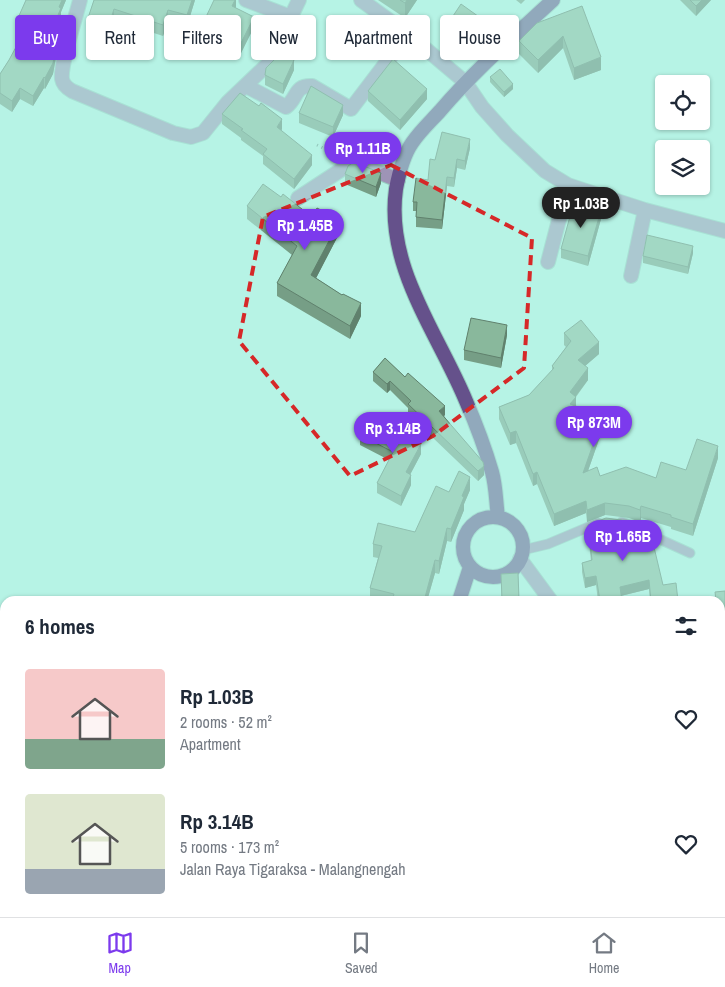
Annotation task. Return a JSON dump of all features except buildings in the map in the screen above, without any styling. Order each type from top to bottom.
[{"type":"main road","points":[[498,517],[492,473],[466,400],[435,339],[409,281],[399,252],[395,223],[395,201],[404,157],[413,142],[465,82],[553,0]]},
{"type":"main road","points":[[498,517],[506,519],[520,532],[522,554],[515,567],[501,576],[484,576],[470,567],[463,552],[463,544],[469,528],[482,518],[498,517]]},
{"type":"main road","points":[[461,596],[470,567]]},
{"type":"street","points":[[80,0],[63,67],[62,79],[68,89],[173,133],[190,137],[203,133],[228,102],[270,60]]},
{"type":"street","points":[[246,0],[286,15]]},
{"type":"street","points":[[292,15],[299,0]]},
{"type":"street","points":[[361,0],[382,15]]},
{"type":"street","points":[[430,53],[465,82],[482,107],[507,135],[545,171],[568,185],[645,210],[725,231]]},
{"type":"street","points":[[246,86],[285,107],[290,104],[302,86],[312,86],[351,109],[388,60]]},
{"type":"street","points":[[298,198],[353,162],[398,180]]},
{"type":"street","points":[[548,262],[568,185]]},
{"type":"street","points":[[631,276],[645,210]]},
{"type":"street","points":[[522,554],[548,596]]},
{"type":"lane","points":[[522,554],[608,520],[623,522],[690,553]]},
{"type":"highlighted area","points":[[391,165],[532,238],[524,368],[433,436],[350,476],[239,341],[263,217]]}]
